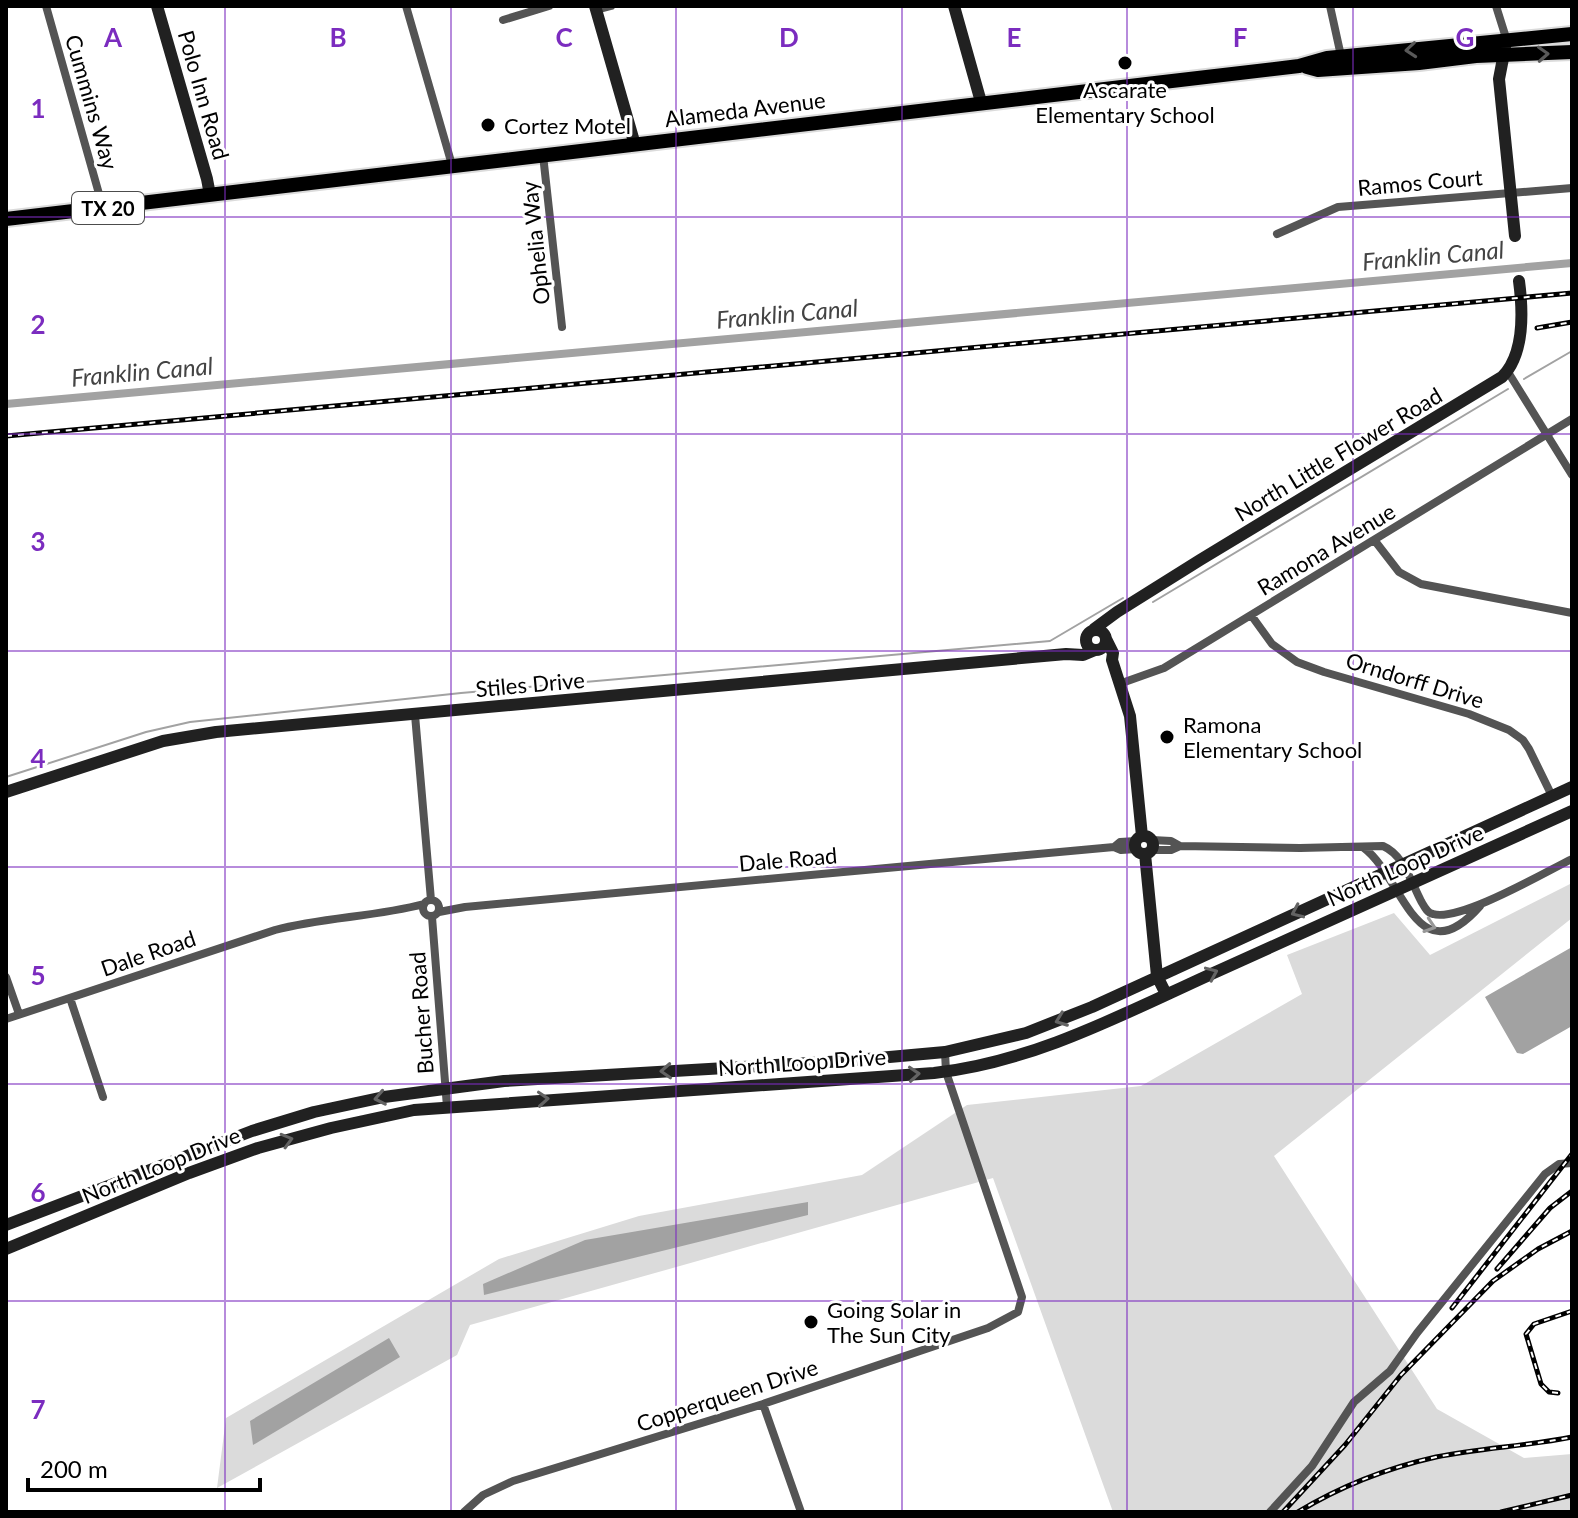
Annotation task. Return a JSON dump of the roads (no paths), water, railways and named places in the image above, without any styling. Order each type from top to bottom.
[{"type":"main road","name":"Polo Inn Road","points":[[157,6],[210,195]]},
{"type":"main road","points":[[954,6],[981,102]]},
{"type":"main road","points":[[595,8],[635,145]]},
{"type":"main road","name":"Alameda Avenue","points":[[1299,66],[1318,70],[1504,49],[1572,34]]},
{"type":"main road","name":"Alameda Avenue","points":[[6,219],[1299,66],[1341,56],[1504,49],[1572,52]]},
{"type":"main road","points":[[1504,49],[1499,79],[1515,236]]},
{"type":"main road","points":[[1508,372],[1518,348],[1520,332],[1519,281]]},
{"type":"main road","name":"North Little Flower Road","points":[[1090,633],[1200,560],[1508,372]]},
{"type":"main road","points":[[1101,644],[1110,619]]},
{"type":"main road","points":[[1066,654],[1090,633],[1102,631],[1101,644]]},
{"type":"main road","points":[[1090,633],[1088,646],[1101,644],[1113,653],[1112,660],[1130,716],[1157,976],[1166,994]]},
{"type":"main road","name":"Stiles Drive","points":[[6,792],[163,741],[216,732],[1066,654],[1083,655],[1101,644]]},
{"type":"main road","name":"North Loop Drive","points":[[6,1225],[205,1149],[314,1112],[445,1087],[945,1052],[1026,1033],[1092,1007],[1572,787]]},
{"type":"main road","name":"North Loop Drive","points":[[6,1249],[258,1148],[414,1110],[946,1072],[989,1063],[1057,1042],[1572,811]]},
{"type":"main road","points":[[695,1070],[696,1088]]},
{"type":"main road","points":[[205,1149],[211,1165]]},
{"type":"street","name":"Cummins Way","points":[[46,6],[103,209]]},
{"type":"street","points":[[406,6],[452,165]]},
{"type":"street","points":[[503,20],[549,6]]},
{"type":"street","points":[[595,8],[611,6]]},
{"type":"street","points":[[1330,6],[1341,56]]},
{"type":"street","points":[[1496,6],[1504,49]]},
{"type":"street","name":"Ophelia Way","points":[[543,155],[562,327]]},
{"type":"street","name":"Ramos Court","points":[[1277,234],[1338,207],[1572,188]]},
{"type":"street","points":[[1508,372],[1572,475]]},
{"type":"street","name":"Ramona Avenue","points":[[1119,684],[1164,668],[1572,419]]},
{"type":"street","points":[[1375,541],[1399,572],[1421,584],[1572,613]]},
{"type":"street","name":"Orndorff Drive","points":[[1251,615],[1272,644],[1297,662],[1469,714],[1509,730],[1529,749],[1552,796]]},
{"type":"street","name":"Bucher Road","points":[[415,715],[447,1107]]},
{"type":"street","name":"Dale Road","points":[[6,1019],[299,924],[398,911],[1114,847],[1120,842],[1171,850],[1180,846],[1364,848],[1375,844],[1390,849],[1403,865],[1422,904],[1432,914],[1459,911],[1483,903],[1572,859]]},
{"type":"street","name":"Dale Road","points":[[1364,848],[1375,855],[1416,921],[1425,928],[1436,931],[1459,926],[1483,903]]},
{"type":"street","points":[[6,977],[19,1014]]},
{"type":"street","points":[[70,998],[103,1097]]},
{"type":"street","name":"Copperqueen Drive","points":[[464,1512],[483,1495],[513,1481],[763,1404],[988,1328],[1018,1312],[1022,1297],[946,1072],[945,1052]]},
{"type":"street","points":[[1270,1512],[1312,1466],[1354,1402],[1398,1361],[1545,1174],[1559,1164],[1572,1163]]},
{"type":"street","points":[[763,1404],[801,1512]]},
{"type":"waterway","name":"Franklin Canal","points":[[6,404],[1572,263]]},
{"type":"waterway","points":[[1524,379],[1572,351]]},
{"type":"waterway","points":[[1153,602],[1508,389]]},
{"type":"waterway","points":[[6,777],[146,732],[190,722],[461,693],[1050,641],[1123,598]]},
{"type":"railway","points":[[6,436],[1572,293]]},
{"type":"railway","points":[[1537,328],[1572,322]]},
{"type":"railway","points":[[1452,1308],[1572,1154]]},
{"type":"railway","points":[[1497,1269],[1550,1208],[1572,1191]]},
{"type":"railway","points":[[1283,1512],[1345,1445],[1401,1375],[1493,1281],[1538,1249],[1572,1231]]},
{"type":"railway","points":[[1558,1393],[1549,1392],[1541,1384],[1526,1334],[1534,1324],[1572,1311]]},
{"type":"railway","points":[[1298,1512],[1348,1486],[1418,1461],[1572,1437]]},
{"type":"railway","points":[[1501,1512],[1572,1495]]},
{"type":"place","name":"Ascarate Elementary School","points":[[1125,63]]},
{"type":"place","name":"Cortez Motel","points":[[488,125]]},
{"type":"place","name":"Ramona Elementary School","points":[[1167,737]]},
{"type":"place","name":"Going Solar in The Sun City","points":[[811,1322]]}]
